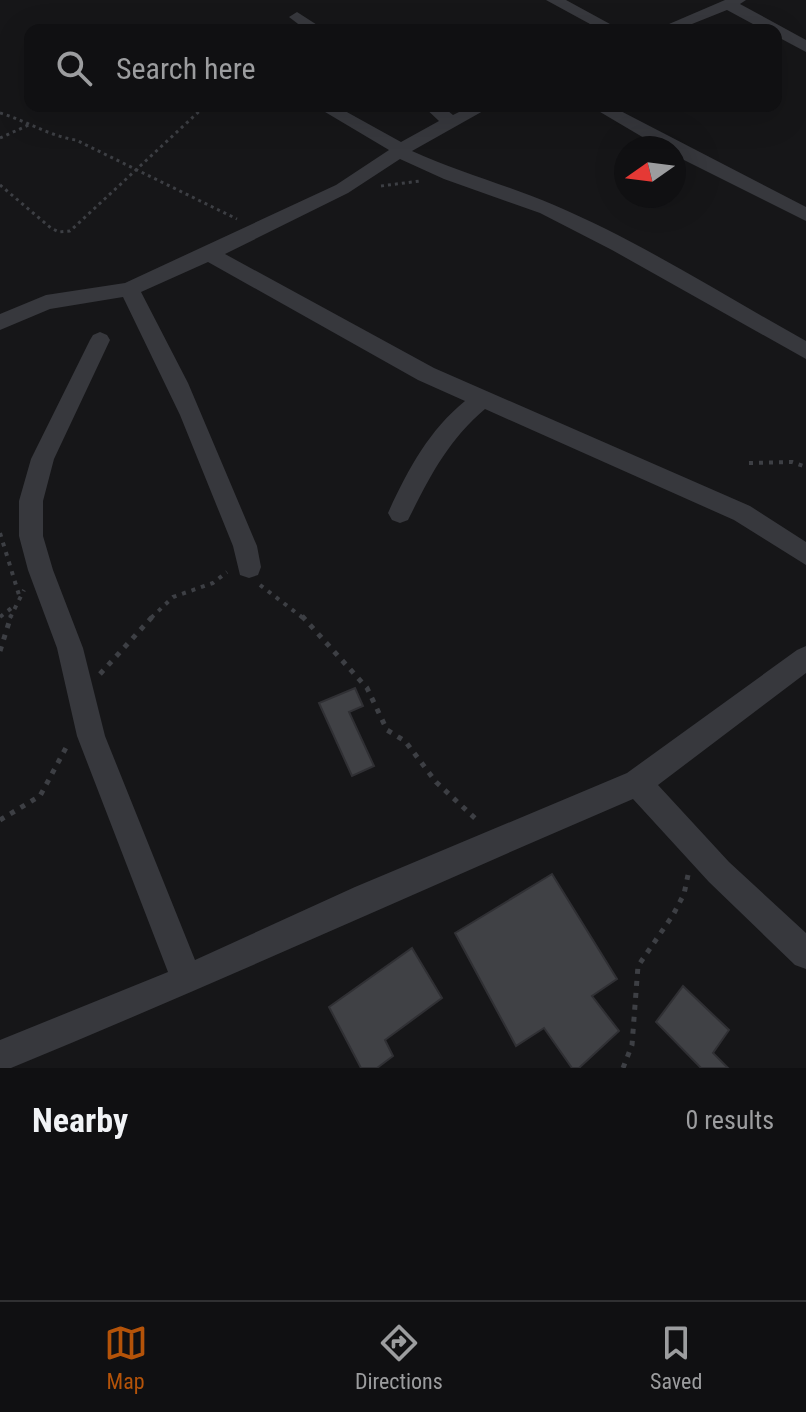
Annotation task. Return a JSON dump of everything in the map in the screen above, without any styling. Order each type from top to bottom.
[{"type":"street","points":[[554,0],[601,24]]},
{"type":"street","points":[[678,24],[733,2],[767,24]]},
{"type":"street","points":[[297,17],[308,24]]},
{"type":"street","points":[[782,33],[806,47]]},
{"type":"street","points":[[334,112],[450,175],[547,209],[571,221],[806,351]]},
{"type":"street","points":[[439,112],[450,121]]},
{"type":"street","points":[[0,323],[46,302],[129,289],[209,254],[342,189],[450,121],[470,112]]},
{"type":"street","points":[[609,112],[652,136]]},
{"type":"street","points":[[686,154],[806,215]]},
{"type":"street","points":[[209,254],[312,314],[481,400],[742,513],[806,555]]},
{"type":"street","points":[[129,289],[155,334],[187,402],[249,562]]},
{"type":"street","points":[[100,340],[89,371],[51,441],[38,473],[31,501],[30,524],[38,564],[66,637],[87,719],[187,980]]},
{"type":"street","points":[[400,513],[412,484],[431,452],[461,416],[481,400]]},
{"type":"street","points":[[0,1056],[187,980],[366,898],[637,783],[806,658]]},
{"type":"street","points":[[637,783],[806,954]]},
{"type":"path","points":[[0,185],[37,219],[59,232],[70,231],[199,112]]},
{"type":"path","points":[[0,113],[32,124],[56,137],[76,140],[231,215],[252,231]]},
{"type":"path","points":[[0,138],[32,124]]},
{"type":"path","points":[[342,189],[450,175]]},
{"type":"path","points":[[749,463],[792,462],[806,467]]},
{"type":"path","points":[[0,533],[20,597]]},
{"type":"path","points":[[78,687],[103,673],[142,625],[172,596],[217,582],[249,562],[255,582],[299,613],[367,688],[387,730],[405,741],[436,782],[500,842]]},
{"type":"path","points":[[0,651],[16,606],[38,564]]},
{"type":"path","points":[[0,617],[16,606]]},
{"type":"path","points":[[0,820],[40,796],[62,752],[87,719]]},
{"type":"path","points":[[623,1068],[632,1045],[638,966],[684,894],[690,840]]},
{"type":"building","points":[[355,688],[363,706],[349,712],[374,766],[352,776],[319,703]]},
{"type":"building","points":[[552,874],[617,979],[592,996],[619,1031],[579,1068],[572,1068],[544,1028],[516,1046],[455,933]]},
{"type":"building","points":[[412,948],[442,998],[385,1040],[393,1056],[377,1068],[361,1068],[329,1007]]},
{"type":"building","points":[[683,986],[729,1030],[713,1053],[728,1068],[701,1068],[656,1022]]}]
